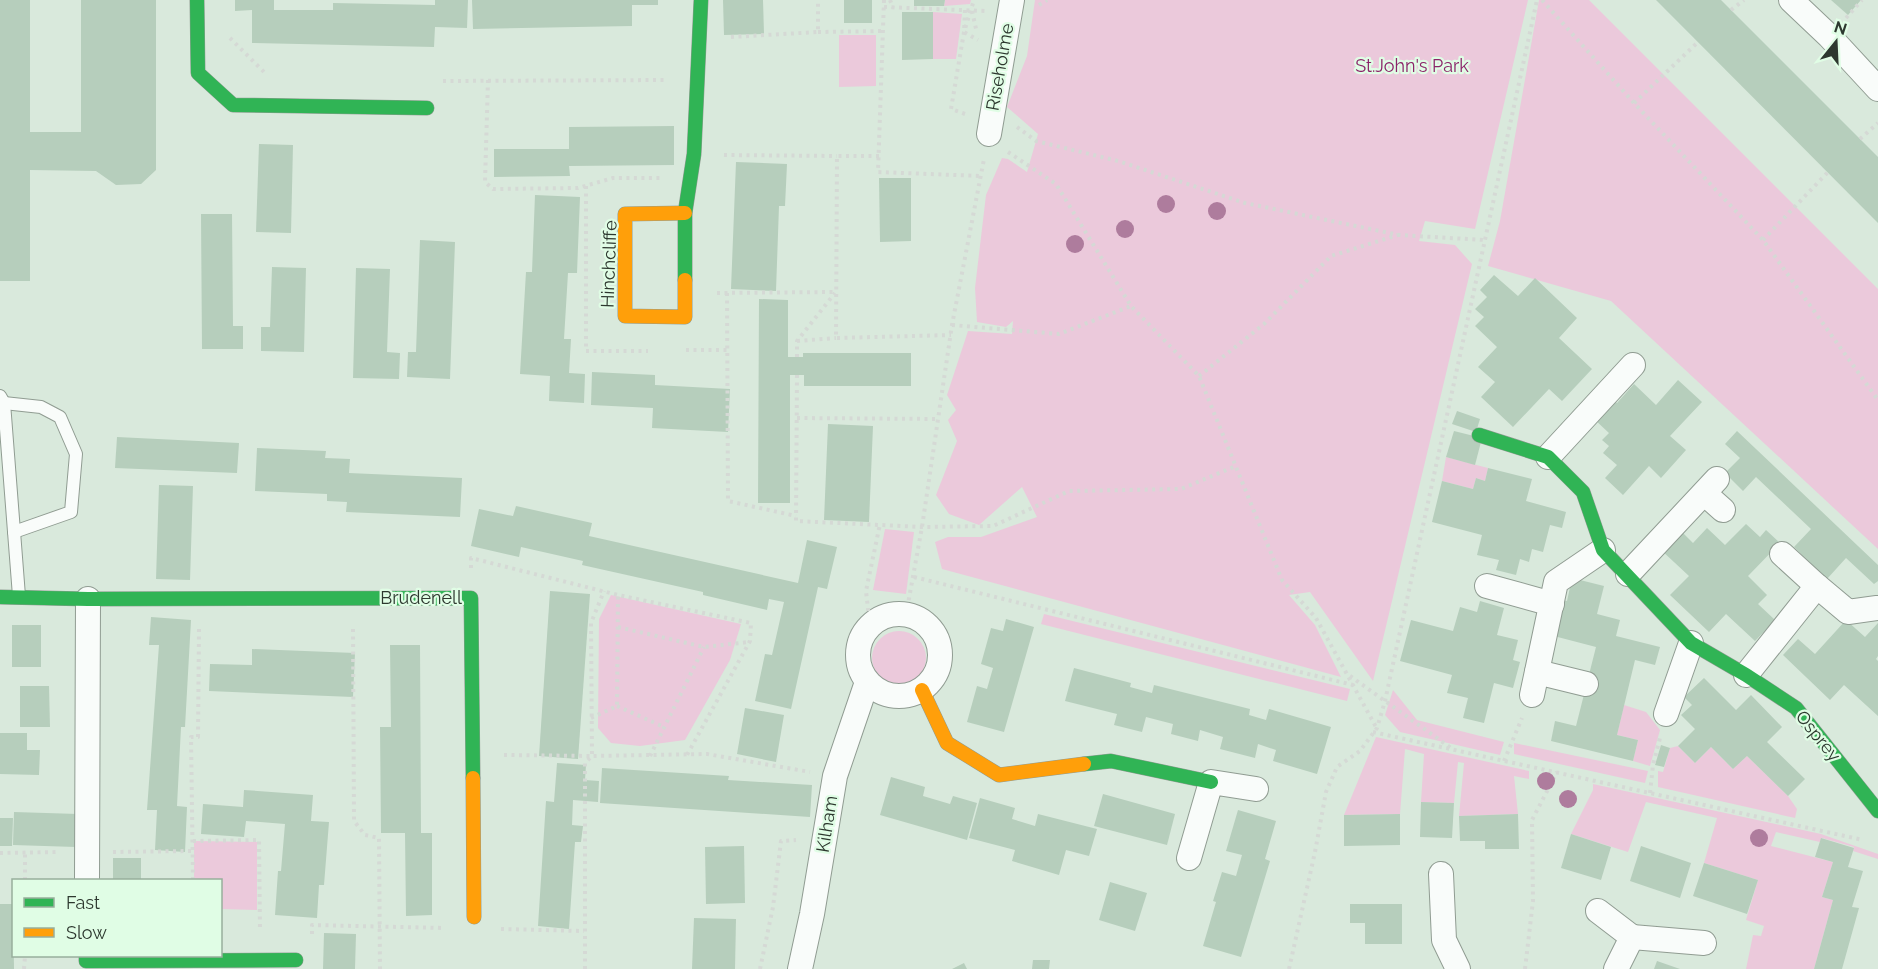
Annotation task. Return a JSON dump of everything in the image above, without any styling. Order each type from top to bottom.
[{"type":"street","name":"Hinchcliffe","points":[[685,213],[625,214],[625,316],[685,317],[685,213],[694,154],[701,0]]},
{"type":"street","points":[[1791,0],[1829,36],[1878,89]]},
{"type":"street","points":[[197,3],[198,73],[233,105],[427,108]]},
{"type":"street","name":"Riseholme","points":[[991,122],[1011,6]]},
{"type":"street","points":[[1548,457],[1633,365]]},
{"type":"street","name":"Osprey","points":[[1479,435],[1548,457],[1583,492],[1603,550],[1691,643],[1796,708],[1878,811]]},
{"type":"street","points":[[1628,574],[1711,486],[1723,510]]},
{"type":"street","points":[[1532,695],[1556,582],[1603,550]]},
{"type":"street","points":[[1782,554],[1848,612],[1877,608]]},
{"type":"street","points":[[1487,586],[1552,604]]},
{"type":"street","points":[[1746,675],[1817,586]]},
{"type":"street","name":"Brudenell","points":[[0,597],[88,599],[471,598],[474,917]]},
{"type":"street","points":[[87,879],[88,599]]},
{"type":"street","points":[[893,614],[920,619],[930,628],[938,640],[939,668],[922,690],[899,697],[881,692],[867,681],[860,671],[858,652],[863,635],[870,626],[881,618],[893,614]]},
{"type":"street","points":[[1666,714],[1691,643]]},
{"type":"street","points":[[1537,672],[1586,684]]},
{"type":"street","name":"Kilham","points":[[800,969],[812,914],[835,776],[867,681]]},
{"type":"street","points":[[922,690],[947,743],[999,775],[1111,761],[1256,789]]},
{"type":"street","points":[[1189,858],[1211,782]]},
{"type":"street","points":[[1441,874],[1444,940],[1458,969]]},
{"type":"street","points":[[1598,911],[1632,938],[1704,944]]},
{"type":"street","points":[[1616,969],[1632,938]]},
{"type":"street","points":[[86,957],[86,961],[296,960]]},
{"type":"lane","points":[[14,532],[71,512],[76,454],[60,417],[40,407],[2,399],[19,597]]},
{"type":"path","points":[[818,0],[818,32]]},
{"type":"path","points":[[884,0],[878,172],[981,176]]},
{"type":"path","points":[[890,0],[893,8]]},
{"type":"path","points":[[964,32],[974,0]]},
{"type":"path","points":[[1289,969],[1326,792],[1337,767],[1360,751],[1377,728],[1385,701],[1537,0]]},
{"type":"path","points":[[1542,0],[1634,103],[1763,240],[1878,400]]},
{"type":"path","points":[[1731,10],[1744,0]]},
{"type":"path","points":[[197,3],[273,81]]},
{"type":"path","points":[[884,7],[972,11],[1011,6]]},
{"type":"path","points":[[965,10],[964,32],[951,109],[991,122],[1036,141],[1118,161],[1245,203],[1399,235],[1485,240]]},
{"type":"path","points":[[972,11],[981,50]]},
{"type":"path","points":[[699,39],[818,32],[883,31]]},
{"type":"path","points":[[964,32],[978,41]]},
{"type":"path","points":[[1634,103],[1698,42]]},
{"type":"path","points":[[488,80],[485,182],[493,189],[578,188],[613,178],[691,178]]},
{"type":"path","points":[[440,81],[697,80]]},
{"type":"path","points":[[906,615],[922,527],[952,325],[991,122]]},
{"type":"path","points":[[991,122],[1011,154],[1056,184],[1131,306],[1199,376],[1282,580],[1316,618],[1377,728]]},
{"type":"path","points":[[1860,139],[1878,123]]},
{"type":"path","points":[[694,154],[879,156]]},
{"type":"path","points":[[836,338],[837,156]]},
{"type":"path","points":[[1763,240],[1828,172]]},
{"type":"path","points":[[1199,376],[1264,324],[1332,256],[1399,235]]},
{"type":"path","points":[[684,294],[836,292]]},
{"type":"path","points":[[797,357],[797,341],[836,292]]},
{"type":"path","points":[[727,293],[728,501],[796,516]]},
{"type":"path","points":[[952,325],[1059,334],[1131,306]]},
{"type":"path","points":[[797,341],[951,335]]},
{"type":"path","points":[[797,375],[796,521],[922,527],[993,526],[1069,491],[1181,489],[1236,466]]},
{"type":"path","points":[[797,418],[939,418]]},
{"type":"path","points":[[870,626],[866,591],[880,524]]},
{"type":"path","points":[[471,598],[471,558],[618,595],[751,624],[750,641],[687,755]]},
{"type":"path","points":[[914,577],[1353,685]]},
{"type":"path","points":[[585,969],[585,763],[592,756],[591,623],[604,591]]},
{"type":"path","points":[[617,706],[618,595]]},
{"type":"path","points":[[193,879],[191,737],[198,738],[199,598]]},
{"type":"path","points":[[353,598],[354,820],[365,835],[379,838],[380,969]]},
{"type":"path","points":[[618,627],[704,647],[750,641]]},
{"type":"path","points":[[650,756],[704,647]]},
{"type":"path","points":[[1347,674],[1454,750]]},
{"type":"path","points":[[1504,761],[1532,695]]},
{"type":"path","points":[[591,718],[617,706],[664,727]]},
{"type":"path","points":[[1650,793],[1653,765],[1666,714]]},
{"type":"path","points":[[1373,732],[1867,841]]},
{"type":"path","points":[[472,755],[707,754],[835,776]]},
{"type":"path","points":[[1525,969],[1533,900],[1532,820],[1557,772]]},
{"type":"path","points":[[193,841],[259,840],[260,960]]},
{"type":"path","points":[[760,969],[773,907],[781,841],[799,840]]},
{"type":"path","points":[[25,853],[25,879]]},
{"type":"path","points":[[296,960],[312,960],[312,925],[450,928]]},
{"type":"path","points":[[496,928],[584,931]]},
{"type":"green space","points":[[945,0],[971,0],[970,4],[944,6]]},
{"type":"green space","name":"St.John's Park","points":[[1035,0],[1528,0],[1475,229],[1425,221],[1419,241],[1455,245],[1472,264],[1373,681],[1310,592],[1289,595],[1315,625],[1341,677],[942,569],[935,542],[948,537],[981,537],[1037,517],[1022,487],[979,525],[949,514],[936,495],[957,441],[948,420],[956,410],[947,395],[968,331],[1012,334],[1013,321],[1006,327],[977,322],[975,288],[986,195],[1002,158],[1008,159],[1027,172],[1038,134],[1007,107],[1027,56]]},
{"type":"green space","points":[[1539,0],[1589,0],[1878,289],[1878,549],[1611,301],[1488,266],[1500,221]]},
{"type":"green space","points":[[933,12],[962,14],[956,59],[933,59]]},
{"type":"green space","points":[[839,35],[876,35],[876,86],[839,87]]},
{"type":"green space","points":[[1446,457],[1488,468],[1485,481],[1476,478],[1473,489],[1442,481]]},
{"type":"green space","points":[[885,529],[914,532],[906,594],[873,590]]},
{"type":"green space","points":[[611,595],[741,624],[730,660],[685,740],[640,746],[611,743],[598,728],[599,619]]},
{"type":"green space","points":[[1044,614],[1350,689],[1347,701],[1041,624]]},
{"type":"green space","points":[[899,631],[909,633],[918,639],[924,648],[926,658],[924,668],[918,677],[909,683],[899,685],[889,683],[880,677],[874,668],[872,658],[874,648],[880,639],[889,633]]},
{"type":"green space","points":[[1393,690],[1417,720],[1504,742],[1500,755],[1400,732],[1385,715]]},
{"type":"green space","points":[[1624,705],[1646,712],[1660,730],[1650,766],[1633,761],[1638,740],[1617,735]]},
{"type":"green space","points":[[1376,737],[1529,771],[1529,779],[1514,776],[1518,814],[1459,816],[1464,763],[1458,762],[1454,803],[1421,802],[1424,754],[1405,749],[1400,814],[1344,815]]},
{"type":"green space","points":[[1514,743],[1648,771],[1645,783],[1514,754]]},
{"type":"green space","points":[[1678,746],[1695,763],[1711,747],[1733,769],[1747,756],[1788,796],[1797,809],[1795,818],[1658,787],[1658,771],[1663,772],[1670,748]]},
{"type":"green space","points":[[1593,784],[1821,834],[1878,854],[1878,859],[1853,851],[1854,847],[1822,838],[1820,842],[1776,832],[1771,846],[1833,862],[1822,897],[1833,900],[1814,969],[1746,969],[1753,935],[1761,936],[1764,926],[1746,920],[1758,880],[1704,863],[1717,818],[1646,802],[1628,852],[1571,834],[1593,790]]},
{"type":"green space","points":[[194,841],[257,842],[257,910],[222,909],[222,879],[194,879]]},
{"type":"building","points":[[0,0],[30,0],[30,132],[81,132],[81,0],[156,0],[156,170],[141,184],[116,185],[96,171],[30,170],[30,281],[0,281]]},
{"type":"building","points":[[235,0],[274,0],[274,10],[333,10],[333,3],[435,5],[435,0],[468,0],[467,28],[435,27],[434,47],[252,43],[252,10],[235,11]]},
{"type":"building","points":[[472,0],[658,0],[658,5],[632,5],[632,26],[473,29]]},
{"type":"building","points":[[723,0],[763,0],[764,34],[724,35]]},
{"type":"building","points":[[844,0],[872,0],[872,23],[844,23]]},
{"type":"building","points":[[914,0],[945,0],[944,6],[914,6]]},
{"type":"building","points":[[1656,0],[1721,0],[1878,157],[1878,223]]},
{"type":"building","points":[[1831,0],[1861,0],[1848,15]]},
{"type":"building","points":[[902,12],[933,12],[933,59],[902,60]]},
{"type":"building","points":[[674,126],[674,165],[569,166],[570,176],[494,177],[494,149],[569,149],[569,127]]},
{"type":"building","points":[[259,144],[293,145],[291,233],[256,232]]},
{"type":"building","points":[[736,162],[787,164],[785,206],[779,206],[776,291],[731,289]]},
{"type":"building","points":[[879,178],[911,178],[911,241],[880,242]]},
{"type":"building","points":[[535,195],[580,197],[577,273],[568,273],[564,339],[571,339],[569,373],[585,374],[584,403],[549,401],[550,376],[520,374],[526,272],[532,272]]},
{"type":"building","points":[[201,214],[232,214],[233,326],[243,326],[243,349],[202,349]]},
{"type":"building","points":[[420,240],[455,242],[450,379],[407,377],[408,352],[416,352]]},
{"type":"building","points":[[272,267],[306,268],[304,352],[261,351],[261,327],[270,327]]},
{"type":"building","points":[[356,268],[390,269],[387,352],[400,353],[399,379],[353,378]]},
{"type":"building","points":[[1494,275],[1518,296],[1535,278],[1577,318],[1559,338],[1592,369],[1562,401],[1549,389],[1513,427],[1481,397],[1495,382],[1478,367],[1497,347],[1475,326],[1484,317],[1475,309],[1487,297],[1480,290]]},
{"type":"building","points":[[759,299],[788,300],[788,357],[803,357],[803,353],[911,353],[911,386],[804,386],[804,375],[790,375],[790,503],[758,503]]},
{"type":"building","points":[[592,372],[655,375],[655,385],[730,389],[728,432],[652,428],[653,408],[591,405]]},
{"type":"building","points":[[1678,380],[1702,402],[1670,436],[1686,450],[1661,478],[1649,466],[1623,495],[1605,478],[1617,465],[1603,453],[1609,446],[1602,440],[1609,433],[1594,419],[1612,399],[1617,403],[1634,384],[1656,405]]},
{"type":"building","points":[[1457,411],[1480,419],[1476,432],[1452,424]]},
{"type":"building","points":[[828,424],[873,426],[869,522],[824,520]]},
{"type":"building","points":[[1454,431],[1482,438],[1475,465],[1446,457]]},
{"type":"building","points":[[1737,431],[1878,565],[1878,581],[1874,584],[1846,558],[1827,579],[1794,547],[1811,529],[1756,477],[1743,491],[1725,473],[1740,458],[1725,444]]},
{"type":"building","points":[[117,437],[239,443],[237,473],[115,468]]},
{"type":"building","points":[[257,448],[326,451],[325,458],[350,459],[349,473],[462,478],[460,517],[346,512],[347,502],[327,501],[327,494],[255,491]]},
{"type":"building","points":[[1488,468],[1532,479],[1526,501],[1566,512],[1562,528],[1550,525],[1543,552],[1532,549],[1529,562],[1520,559],[1516,575],[1496,570],[1499,560],[1477,555],[1482,535],[1432,522],[1442,481],[1473,489],[1476,478],[1485,481]]},
{"type":"building","points":[[159,485],[193,486],[190,580],[156,579]]},
{"type":"building","points":[[516,506],[592,523],[589,536],[798,583],[807,540],[837,547],[827,589],[818,587],[791,709],[755,701],[765,654],[772,655],[784,602],[769,599],[767,610],[703,595],[703,592],[582,565],[583,561],[521,547],[519,557],[471,546],[479,509],[513,516]]},
{"type":"building","points":[[1746,524],[1760,537],[1766,530],[1780,543],[1748,576],[1767,595],[1758,604],[1775,620],[1755,641],[1726,614],[1709,632],[1670,595],[1689,576],[1660,549],[1679,529],[1693,543],[1707,528],[1725,545]]},
{"type":"building","points":[[1572,578],[1604,586],[1597,614],[1620,620],[1616,636],[1660,647],[1655,665],[1635,660],[1617,735],[1638,740],[1633,761],[1551,741],[1555,721],[1576,726],[1596,647],[1550,635],[1559,599],[1567,601]]},
{"type":"building","points":[[550,591],[590,594],[578,759],[539,756]]},
{"type":"building","points":[[1480,601],[1504,608],[1497,635],[1518,640],[1513,660],[1520,662],[1513,688],[1494,683],[1484,723],[1463,718],[1468,698],[1447,693],[1452,675],[1400,661],[1411,620],[1453,631],[1460,607],[1477,612]]},
{"type":"building","points":[[151,617],[191,620],[185,727],[181,727],[177,806],[187,807],[185,852],[155,850],[157,810],[147,810],[159,645],[149,645]]},
{"type":"building","points":[[1006,619],[1034,627],[1004,732],[967,722],[977,686],[987,689],[993,668],[981,664],[991,628],[1003,631]]},
{"type":"building","points":[[1846,620],[1865,637],[1878,623],[1878,656],[1876,659],[1878,661],[1878,716],[1844,685],[1830,700],[1783,655],[1798,639],[1815,654]]},
{"type":"building","points":[[12,625],[41,625],[41,667],[12,667]]},
{"type":"building","points":[[390,645],[420,645],[421,833],[432,833],[432,915],[406,916],[405,833],[381,833],[380,727],[391,727]]},
{"type":"building","points":[[252,649],[355,653],[353,697],[209,691],[210,664],[252,665]]},
{"type":"building","points":[[1074,668],[1131,683],[1130,687],[1152,693],[1154,685],[1250,709],[1249,715],[1266,720],[1269,709],[1331,727],[1317,774],[1273,761],[1276,750],[1258,744],[1255,758],[1220,749],[1223,737],[1200,730],[1198,741],[1171,734],[1173,724],[1146,717],[1142,732],[1114,725],[1117,714],[1065,701]]},
{"type":"building","points":[[1704,678],[1736,710],[1751,695],[1782,727],[1767,742],[1805,779],[1788,796],[1747,756],[1733,769],[1711,747],[1695,763],[1678,746],[1695,729],[1681,715],[1692,705],[1684,697]]},
{"type":"building","points":[[20,686],[49,686],[50,727],[20,727]]},
{"type":"building","points":[[745,708],[784,715],[776,762],[737,754]]},
{"type":"building","points":[[0,733],[27,733],[27,750],[40,750],[39,775],[0,774]]},
{"type":"building","points":[[1661,745],[1670,748],[1664,767],[1655,765]]},
{"type":"building","points":[[557,763],[586,765],[585,780],[599,781],[598,802],[573,800],[572,825],[583,826],[581,842],[575,842],[569,929],[538,926],[546,801],[554,802]]},
{"type":"building","points":[[602,768],[729,776],[728,780],[812,785],[810,817],[600,803]]},
{"type":"building","points":[[891,777],[925,787],[923,796],[950,804],[953,796],[977,803],[967,840],[880,815]]},
{"type":"building","points":[[244,790],[313,795],[311,821],[329,822],[324,885],[319,885],[317,918],[275,915],[278,871],[281,871],[285,824],[246,821],[244,837],[201,834],[203,804],[243,807]]},
{"type":"building","points":[[1103,794],[1175,814],[1167,845],[1094,826]]},
{"type":"building","points":[[980,798],[1015,808],[1012,819],[1035,826],[1038,814],[1097,829],[1089,856],[1066,850],[1059,875],[1012,861],[1015,850],[969,838]]},
{"type":"building","points":[[1421,802],[1454,803],[1452,838],[1420,837]]},
{"type":"building","points":[[1238,810],[1276,821],[1265,859],[1270,861],[1241,957],[1203,946],[1222,872],[1236,876],[1242,855],[1226,851]]},
{"type":"building","points":[[14,812],[78,814],[76,847],[13,845]]},
{"type":"building","points":[[1400,814],[1400,845],[1344,846],[1344,815]]},
{"type":"building","points":[[1518,814],[1519,849],[1485,849],[1485,841],[1460,841],[1459,816]]},
{"type":"building","points":[[0,818],[13,818],[12,846],[0,846]]},
{"type":"building","points":[[1571,834],[1611,847],[1601,880],[1561,868]]},
{"type":"building","points":[[1821,838],[1854,848],[1848,867],[1863,871],[1852,907],[1859,908],[1842,969],[1814,969],[1833,900],[1822,897],[1833,862],[1815,857]]},
{"type":"building","points":[[744,846],[745,903],[706,904],[705,847]]},
{"type":"building","points":[[1641,846],[1691,863],[1680,898],[1630,881]]},
{"type":"building","points":[[113,858],[141,858],[141,879],[113,879]]},
{"type":"building","points":[[1704,863],[1758,880],[1747,914],[1693,896]]},
{"type":"building","points":[[1110,882],[1147,893],[1135,931],[1099,920]]},
{"type":"building","points":[[0,904],[12,904],[14,969],[0,969]]},
{"type":"building","points":[[1350,904],[1402,904],[1402,944],[1365,944],[1365,923],[1350,923]]},
{"type":"building","points":[[694,918],[736,919],[735,969],[692,969]]},
{"type":"building","points":[[324,933],[356,934],[355,969],[323,969]]},
{"type":"building","points":[[1033,960],[1050,960],[1049,969],[1032,969]]},
{"type":"building","points":[[1657,961],[1680,969],[1654,969]]},
{"type":"building","points":[[964,963],[967,969],[952,969]]},
{"type":"traffic: fast","points":[[197,0],[198,73],[233,105],[427,108]]},
{"type":"traffic: fast","points":[[685,280],[685,213],[694,154],[701,0]]},
{"type":"traffic: fast","points":[[1479,435],[1548,457],[1583,492],[1603,550],[1691,643],[1796,708],[1878,811]]},
{"type":"traffic: fast","points":[[0,597],[88,599],[471,598],[473,778]]},
{"type":"traffic: fast","points":[[1084,764],[1111,761],[1211,782]]},
{"type":"traffic: fast","points":[[86,957],[86,961],[296,960]]},
{"type":"traffic: slow","points":[[685,213],[625,214],[625,316],[685,317],[685,280]]},
{"type":"traffic: slow","points":[[922,690],[947,743],[999,775],[1084,764]]},
{"type":"traffic: slow","points":[[473,778],[474,917]]}]
